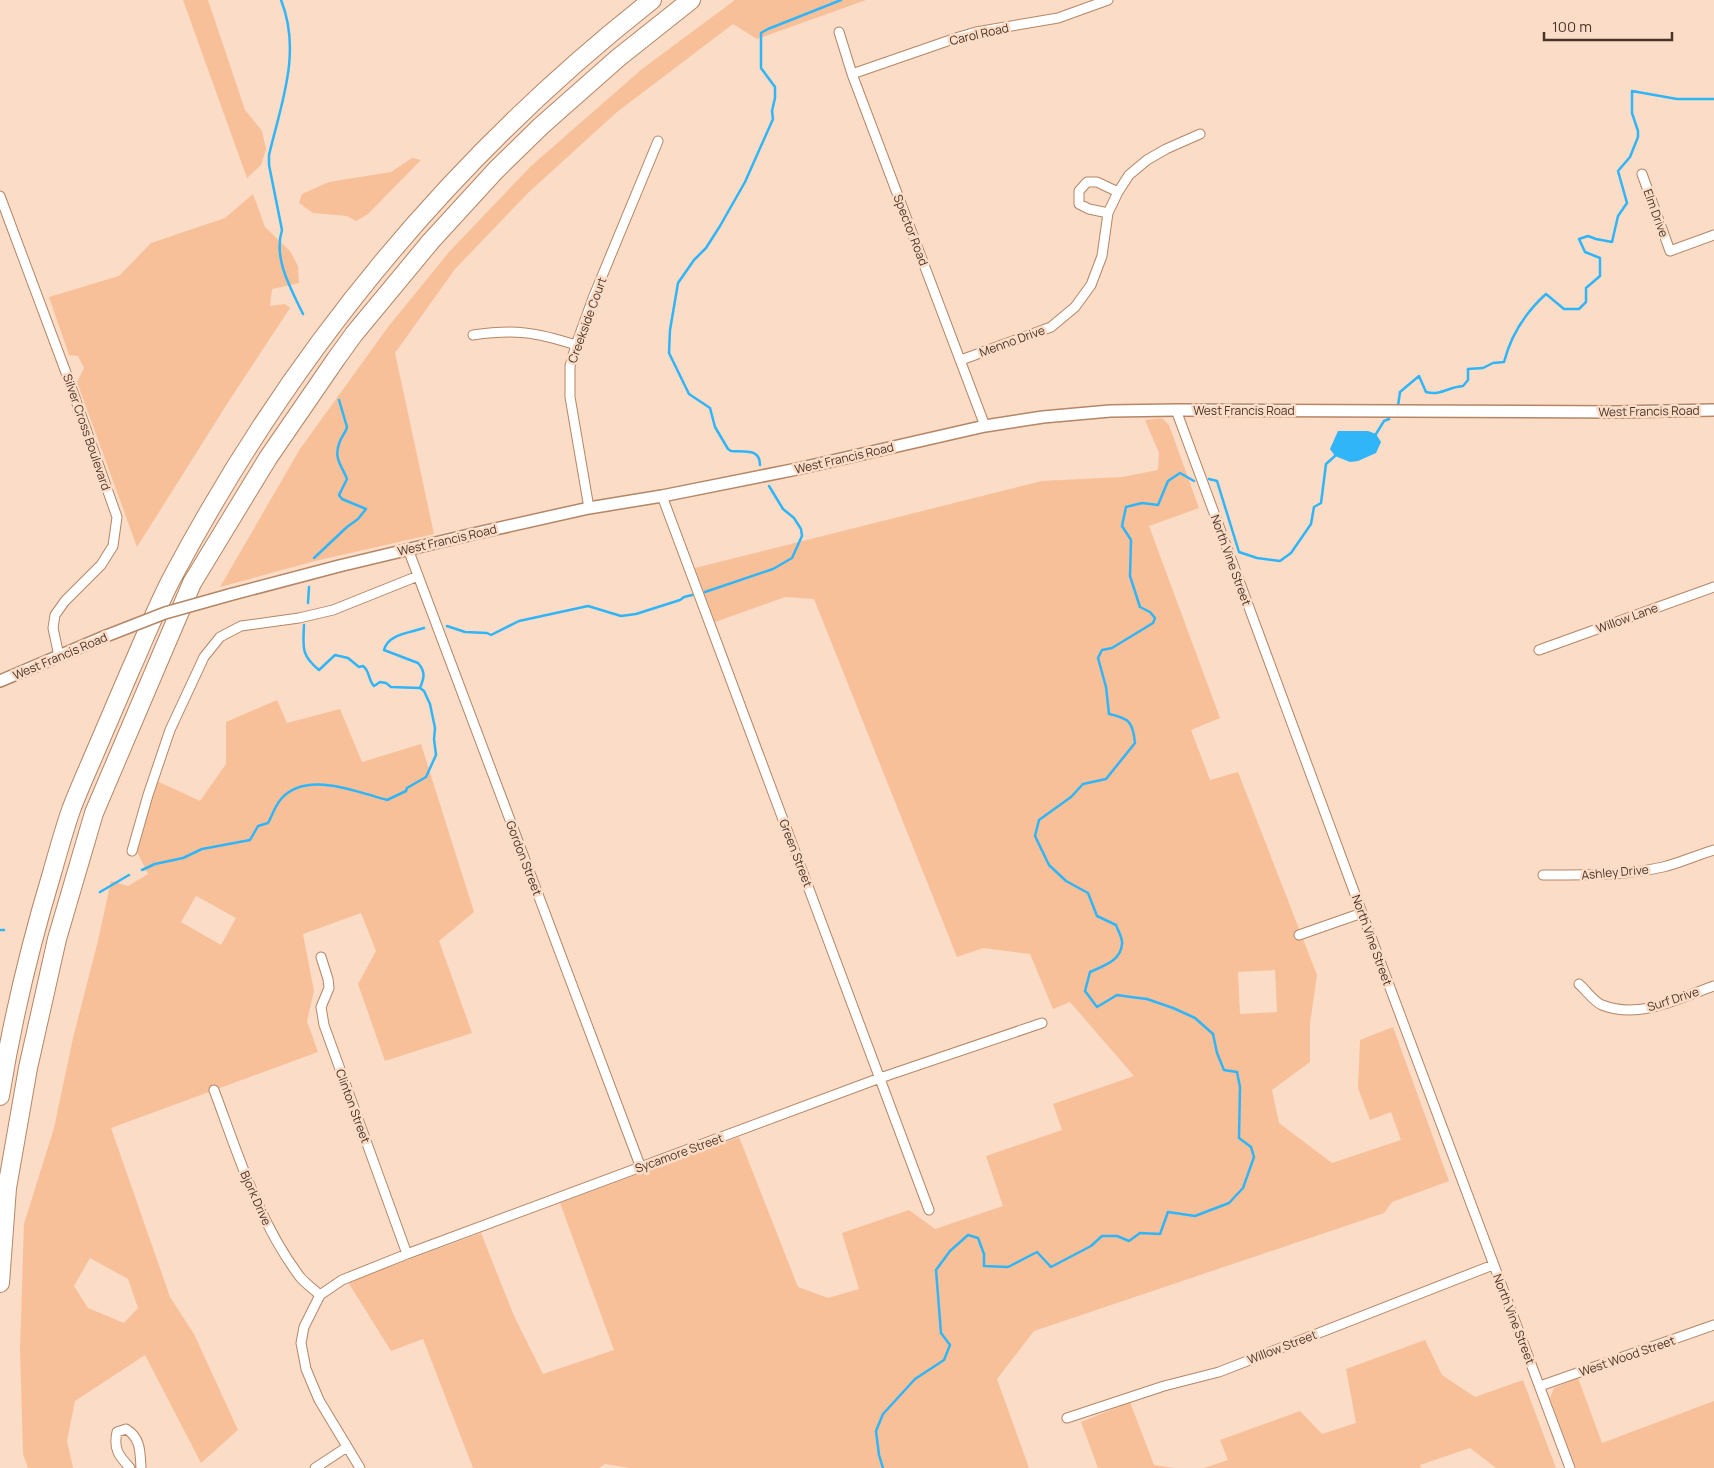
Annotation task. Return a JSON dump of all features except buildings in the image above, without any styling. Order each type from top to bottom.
[{"type":"highway","points":[[0,1096],[4,1068],[33,936],[71,809],[172,578],[247,448],[330,327],[366,280],[426,210],[477,156],[550,85],[652,0]]},
{"type":"highway","points":[[0,1283],[7,1188],[28,1068],[57,939],[94,813],[192,583],[268,458],[336,359],[354,334],[431,241],[496,170],[541,126],[618,58],[691,0]]},
{"type":"street","name":"Carol Road","points":[[852,74],[959,36],[1058,18],[1108,0]]},
{"type":"street","name":"Spector Road","points":[[839,32],[852,74],[985,426]]},
{"type":"street","name":"Menno Drive","points":[[961,360],[1051,327],[1075,307],[1091,286],[1099,263],[1108,213],[1129,175],[1147,160],[1173,145],[1200,134]]},
{"type":"street","name":"Creekside Court","points":[[589,508],[570,396],[570,366],[576,345],[658,141]]},
{"type":"street","name":"Elm Drive","points":[[1642,174],[1670,251],[1714,235]]},
{"type":"street","points":[[1108,213],[1089,209],[1080,204],[1079,190],[1087,182],[1097,182],[1118,192]]},
{"type":"street","name":"Silver Cross Boulevard","points":[[0,196],[68,378],[117,517],[113,546],[101,565],[65,601],[56,615],[53,628],[59,656]]},
{"type":"street","points":[[472,335],[500,331],[519,332],[549,337],[576,345]]},
{"type":"street","name":"West Francis Road","points":[[0,681],[106,636],[165,614],[230,595],[408,549],[589,508],[662,496],[797,469],[985,426],[1043,417],[1100,412],[1176,410],[1617,412],[1714,410]]},
{"type":"street","name":"North Vine Street","points":[[1176,410],[1570,1468]]},
{"type":"street","name":"Green Street","points":[[662,496],[929,1210]]},
{"type":"street","name":"Gordon Street","points":[[408,549],[641,1168]]},
{"type":"street","points":[[132,852],[148,795],[170,730],[204,656],[220,637],[241,626],[299,618],[333,610],[418,576]]},
{"type":"street","name":"Willow Lane","points":[[1539,650],[1714,587]]},
{"type":"street","name":"Ashley Drive","points":[[1543,875],[1633,873],[1665,866],[1714,850]]},
{"type":"street","points":[[1298,934],[1362,913]]},
{"type":"street","name":"Clinton Street","points":[[321,957],[329,988],[321,1007],[324,1025],[407,1254]]},
{"type":"street","name":"Surf Drive","points":[[1580,984],[1601,1005],[1626,1010],[1649,1009],[1714,986]]},
{"type":"street","name":"Sycamore Street","points":[[320,1295],[342,1280],[407,1254],[880,1078],[1042,1023]]},
{"type":"street","name":"Bjork Drive","points":[[214,1090],[264,1220],[301,1278],[320,1295]]},
{"type":"street","name":"Willow Street","points":[[1067,1418],[1164,1386],[1219,1372],[1493,1265]]},
{"type":"street","points":[[320,1295],[304,1327],[301,1343],[306,1369],[319,1400],[360,1468]]},
{"type":"street","name":"West Wood Street","points":[[1540,1386],[1714,1325]]},
{"type":"street","points":[[130,1468],[118,1455],[115,1442],[117,1432],[126,1429],[134,1434],[139,1447],[141,1468]]},
{"type":"street","points":[[315,1468],[347,1447]]},
{"type":"shaded area","points":[[183,0],[208,0],[245,110],[262,131],[266,149],[261,165],[247,178]]},
{"type":"shaded area","points":[[735,0],[866,0],[757,39],[733,24],[617,112],[529,192],[455,269],[395,353],[434,534],[315,561],[220,587],[300,449],[388,327],[449,252],[531,166],[642,69]]},
{"type":"shaded area","points":[[412,158],[421,160],[368,214],[356,221],[347,216],[313,213],[299,203],[302,194],[329,182],[391,172]]},
{"type":"shaded area","points":[[253,194],[265,227],[290,251],[298,266],[299,283],[272,289],[270,306],[285,304],[290,308],[137,547],[77,382],[84,368],[78,356],[69,355],[49,297],[119,276],[151,243],[225,218]]},
{"type":"shaded area","points":[[1162,418],[1169,425],[1199,508],[1149,526],[1220,718],[1191,730],[1210,780],[1238,772],[1317,975],[1310,1024],[1310,1062],[1272,1090],[1279,1123],[1332,1163],[1401,1140],[1391,1112],[1370,1120],[1358,1088],[1360,1040],[1393,1027],[1449,1181],[1392,1202],[1384,1213],[1034,1331],[997,1379],[1029,1468],[629,1468],[605,1464],[599,1468],[473,1468],[423,1339],[391,1351],[348,1282],[481,1233],[514,1316],[543,1374],[614,1350],[560,1203],[739,1137],[798,1287],[828,1298],[859,1289],[842,1233],[909,1210],[935,1229],[1003,1206],[986,1156],[1062,1130],[1053,1104],[1134,1076],[1070,1002],[1053,1009],[1030,954],[983,948],[957,957],[814,599],[785,597],[715,622],[695,568],[1042,481],[1122,477],[1158,470],[1159,453],[1145,420]],"holes":[[[1275,970],[1277,1012],[1240,1014],[1238,972]]]},
{"type":"shaded area","points":[[277,700],[287,723],[340,709],[362,762],[421,744],[474,912],[439,941],[472,1033],[385,1061],[358,984],[376,951],[361,913],[303,934],[314,991],[307,1021],[318,1052],[111,1128],[170,1297],[194,1334],[238,1430],[201,1463],[145,1355],[75,1401],[67,1441],[73,1468],[28,1468],[23,1454],[20,1349],[24,1224],[54,1128],[73,1038],[111,881],[128,886],[148,874],[137,852],[157,781],[200,801],[226,764],[226,722]],"holes":[[[196,896],[236,918],[221,945],[181,922]],[[90,1258],[128,1279],[138,1308],[124,1323],[88,1308],[74,1286]]]},
{"type":"shaded area","points":[[1425,1340],[1442,1375],[1475,1397],[1523,1380],[1556,1468],[1496,1468],[1470,1448],[1420,1465],[1421,1468],[1204,1468],[1228,1460],[1220,1440],[1300,1411],[1322,1434],[1356,1423],[1346,1369]]},
{"type":"shaded area","points":[[1578,1378],[1602,1443],[1714,1401],[1714,1468],[1576,1468],[1550,1398],[1554,1388]]},
{"type":"shaded area","points":[[1130,1402],[1154,1465],[1175,1468],[1098,1468],[1081,1422]]},
{"type":"water","points":[[1338,431],[1368,431],[1376,434],[1381,442],[1376,453],[1358,461],[1350,462],[1335,456],[1330,449]]},
{"type":"waterway","points":[[281,0],[287,19],[290,58],[284,97],[269,155],[269,165],[282,230],[280,241],[282,263],[289,284],[303,314]]},
{"type":"waterway","points":[[760,465],[754,453],[731,451],[728,449],[715,427],[710,408],[689,394],[669,353],[670,330],[678,283],[694,260],[706,248],[720,226],[745,182],[773,119],[775,87],[761,68],[761,33],[841,0]]},
{"type":"waterway","points":[[1398,406],[1400,392],[1419,376],[1426,392],[1436,393],[1463,386],[1468,380],[1468,369],[1483,368],[1493,363],[1504,362],[1515,333],[1532,308],[1546,294],[1564,309],[1579,309],[1586,302],[1586,288],[1600,276],[1600,258],[1585,252],[1579,239],[1588,236],[1612,242],[1618,216],[1627,203],[1618,171],[1630,157],[1638,137],[1632,113],[1632,91],[1677,99],[1714,99]]},
{"type":"waterway","points":[[314,558],[358,519],[366,509],[342,499],[339,495],[347,479],[340,465],[337,452],[347,427],[339,400]]},
{"type":"waterway","points":[[1376,434],[1384,421],[1389,419]]},
{"type":"waterway","points":[[1209,479],[1217,481],[1239,552],[1257,558],[1280,561],[1291,553],[1311,524],[1314,507],[1321,503],[1326,464],[1335,456]]},
{"type":"waterway","points":[[883,1468],[879,1455],[876,1431],[883,1414],[915,1379],[944,1360],[950,1345],[941,1333],[936,1270],[950,1251],[968,1235],[978,1238],[984,1254],[984,1266],[1008,1267],[1037,1252],[1051,1267],[1091,1246],[1102,1236],[1117,1236],[1129,1241],[1140,1233],[1160,1234],[1168,1212],[1195,1216],[1229,1203],[1243,1188],[1254,1157],[1251,1147],[1239,1138],[1240,1087],[1237,1072],[1224,1070],[1217,1053],[1213,1034],[1195,1018],[1147,999],[1117,995],[1097,1007],[1085,991],[1090,972],[1106,965],[1118,955],[1121,950],[1121,937],[1116,925],[1097,916],[1088,893],[1066,881],[1049,865],[1035,836],[1039,820],[1071,797],[1083,784],[1106,779],[1135,743],[1133,730],[1129,722],[1121,717],[1109,714],[1106,687],[1098,658],[1102,650],[1112,648],[1153,623],[1155,618],[1150,612],[1140,607],[1130,576],[1131,540],[1122,526],[1126,507],[1142,503],[1158,505],[1168,481],[1180,473],[1194,481]]},
{"type":"waterway","points":[[705,592],[773,569],[792,558],[802,536],[801,529],[794,518],[783,509],[769,486]]},
{"type":"waterway","points":[[308,603],[309,587]]},
{"type":"waterway","points":[[447,626],[465,632],[487,633],[491,635],[519,621],[588,606],[621,616],[636,614],[692,595]]},
{"type":"waterway","points":[[142,870],[155,864],[183,858],[202,849],[250,840],[258,826],[268,823],[281,799],[292,790],[304,786],[318,784],[332,786],[387,800],[406,791],[407,788],[426,777],[436,755],[435,728],[430,704],[424,691],[420,688],[391,687],[386,683],[380,682],[374,686],[367,670],[363,666],[359,667],[348,658],[335,655],[319,670],[309,660],[304,650],[304,625]]},
{"type":"waterway","points":[[420,688],[424,675],[418,663],[384,650],[394,637],[424,628]]},
{"type":"waterway","points":[[100,892],[129,875]]}]
